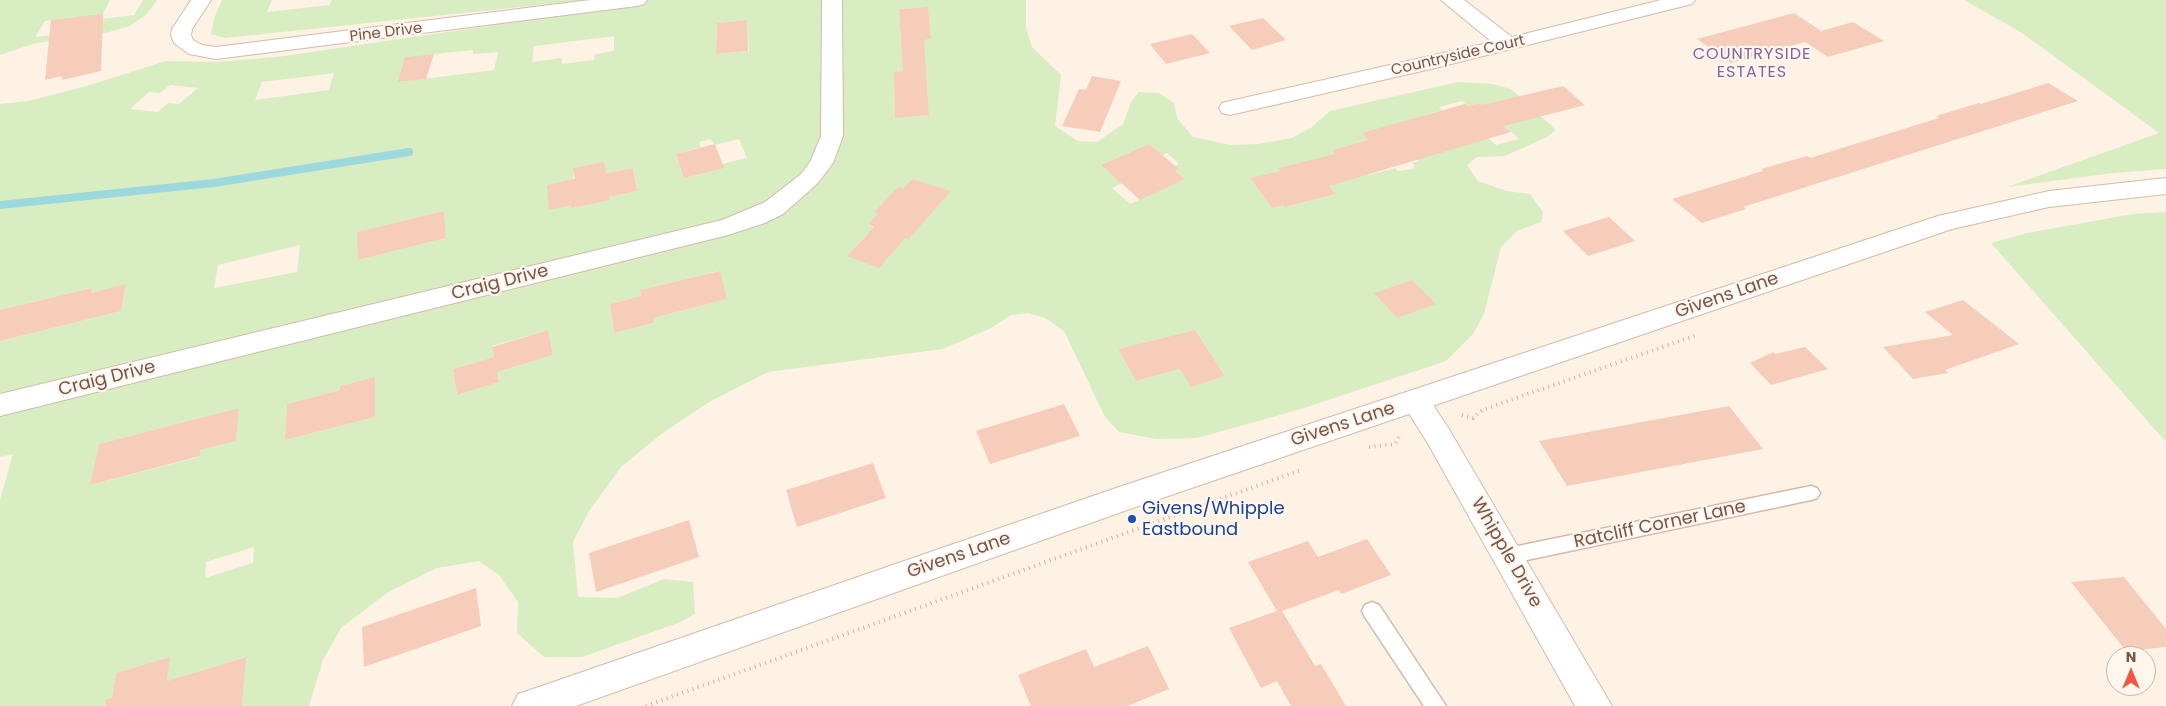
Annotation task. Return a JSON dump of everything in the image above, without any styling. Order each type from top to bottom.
[{"type":"street","name":"Pine Drive","points":[[201,0],[182,29],[181,35],[184,43],[196,50],[216,53],[638,0]]},
{"type":"street","name":"Craig Drive","points":[[0,405],[718,230],[756,217],[774,208],[809,179],[820,163],[832,136],[832,0]]},
{"type":"street","points":[[1451,0],[1508,44]]},
{"type":"street","name":"Countryside Court","points":[[1230,108],[1508,44],[1685,0]]},
{"type":"street","name":"Givens Lane","points":[[530,706],[1119,500],[1947,222],[2049,198],[2166,186]]},
{"type":"street","name":"Whipple Drive","points":[[1416,401],[1594,706]]},
{"type":"lane","name":"Ratcliff Corner Lane","points":[[1508,556],[1811,493]]},
{"type":"lane","points":[[1372,611],[1436,706]]},
{"type":"path","points":[[1462,414],[1473,418],[1482,410],[1701,334]]},
{"type":"path","points":[[1360,449],[1395,444],[1399,437]]},
{"type":"path","points":[[646,706],[1304,469]]},
{"type":"green space","points":[[0,0],[110,0],[100,19],[134,15],[143,0],[157,0],[147,14],[130,26],[102,34],[36,43],[0,55]],"holes":[[[75,17],[66,34],[35,37],[45,21]]]},
{"type":"green space","points":[[222,0],[272,0],[267,12],[330,5],[332,0],[587,0],[225,38],[211,34],[214,18]]},
{"type":"green space","points":[[587,0],[1026,0],[1026,28],[1032,47],[1061,75],[1055,126],[1078,141],[1097,142],[1123,124],[1131,102],[1139,92],[1159,93],[1174,103],[1177,118],[1193,137],[1231,145],[1258,144],[1292,138],[1312,127],[1330,111],[1458,82],[1492,84],[1511,89],[1556,130],[1547,137],[1505,156],[1477,157],[1467,165],[1478,181],[1507,191],[1530,194],[1543,212],[1541,222],[1517,231],[1501,247],[1484,314],[1473,334],[1446,361],[1298,410],[1197,438],[1157,439],[1119,432],[1105,417],[1064,331],[1045,318],[1028,313],[1011,315],[991,328],[943,349],[768,372],[709,402],[664,432],[622,466],[589,511],[573,542],[578,597],[617,598],[664,579],[693,582],[695,614],[678,623],[582,657],[544,657],[517,633],[518,602],[499,575],[479,561],[437,568],[387,593],[341,628],[323,660],[309,706],[242,706],[245,657],[167,681],[170,657],[116,673],[111,706],[0,706],[0,500],[13,454],[0,457],[0,341],[121,311],[126,285],[91,293],[92,288],[0,310],[0,104],[28,101],[83,87],[166,61],[215,62],[277,57],[589,11]],"holes":[[[928,7],[931,39],[901,42],[899,9]],[[747,20],[749,51],[716,54],[717,23]],[[614,36],[614,51],[595,54],[594,60],[562,64],[562,58],[532,62],[534,46]],[[473,50],[473,54],[498,52],[494,70],[399,82],[406,57]],[[926,70],[929,115],[895,117],[894,72]],[[334,73],[329,90],[255,100],[262,82]],[[170,85],[198,88],[179,104],[168,103],[158,112],[130,109],[149,92],[160,93]],[[1462,101],[1468,106],[1480,103],[1519,139],[1496,145],[1482,133],[1425,115],[1442,110],[1439,107]],[[1386,127],[1419,161],[1412,163],[1415,166],[1413,169],[1398,171],[1395,168],[1369,175],[1341,160],[1332,150],[1368,140],[1362,133]],[[711,139],[714,145],[739,139],[747,158],[722,164],[723,168],[684,178],[676,154],[701,147],[699,142]],[[1149,144],[1162,155],[1167,153],[1179,164],[1175,166],[1179,169],[1175,171],[1185,179],[1130,204],[1112,188],[1130,180],[1125,176],[1117,179],[1101,165]],[[1308,161],[1336,194],[1286,207],[1284,205],[1272,208],[1250,178],[1274,173],[1277,176],[1284,175],[1279,168]],[[604,162],[605,173],[633,168],[637,191],[609,197],[609,200],[572,208],[574,168]],[[912,179],[950,192],[909,239],[899,235],[847,256],[868,233],[882,230],[868,225],[878,214],[874,212],[898,187],[903,188]],[[444,211],[446,238],[358,260],[358,232]],[[300,245],[297,272],[214,288],[218,265]],[[719,271],[727,299],[653,318],[654,323],[614,333],[610,304],[641,296],[640,290]],[[1412,280],[1435,304],[1397,318],[1375,293]],[[548,330],[553,355],[497,372],[499,382],[457,395],[453,369],[494,357],[492,346]],[[1195,330],[1225,376],[1191,386],[1180,369],[1136,381],[1118,349]],[[375,377],[375,417],[285,440],[287,404],[340,390],[340,386]],[[239,408],[236,441],[200,450],[199,457],[90,485],[99,444]],[[254,547],[253,563],[205,578],[206,562]]]},
{"type":"green space","points":[[1964,0],[2166,0],[2166,169],[2113,173],[2007,187],[2159,133],[2022,33]]},
{"type":"green space","points":[[2166,212],[2166,442],[1991,243],[2027,233],[2133,214]]},
{"type":"building","points":[[928,7],[931,39],[924,40],[929,115],[895,118],[894,72],[903,71],[899,9]]},
{"type":"building","points":[[1794,13],[1821,31],[1853,22],[1884,41],[1828,57],[1805,42],[1731,63],[1697,39]]},
{"type":"building","points":[[103,14],[101,71],[62,80],[62,76],[45,80],[51,20]]},
{"type":"building","points":[[1263,18],[1286,40],[1252,50],[1229,26]]},
{"type":"building","points":[[747,20],[748,51],[716,54],[717,23]]},
{"type":"building","points":[[1192,34],[1210,53],[1166,64],[1150,44]]},
{"type":"building","points":[[434,54],[426,79],[398,82],[405,57]]},
{"type":"building","points":[[1092,76],[1121,81],[1100,132],[1062,126],[1079,89],[1086,90]]},
{"type":"building","points":[[2048,83],[2078,101],[1743,207],[1746,209],[1702,223],[1672,199],[1763,171],[1761,169],[1807,156],[1810,158],[1939,118],[1936,116]]},
{"type":"building","points":[[1563,86],[1585,105],[1504,126],[1511,132],[1329,186],[1336,194],[1285,207],[1284,205],[1272,208],[1250,178],[1281,171],[1278,168],[1335,154],[1332,150],[1368,140],[1362,133],[1465,104],[1468,106],[1480,103],[1482,105]]},
{"type":"building","points":[[715,144],[724,168],[684,178],[676,154]]},
{"type":"building","points":[[1149,144],[1179,169],[1175,171],[1185,179],[1140,200],[1101,165]]},
{"type":"building","points":[[604,162],[606,173],[633,168],[637,191],[609,197],[610,200],[572,208],[571,205],[549,210],[547,185],[575,179],[573,168]]},
{"type":"building","points":[[912,179],[951,191],[909,239],[905,238],[879,268],[847,256],[874,227],[868,224],[878,214],[874,212],[898,187],[903,188]]},
{"type":"building","points":[[444,211],[446,238],[358,260],[357,232]]},
{"type":"building","points":[[1609,217],[1635,241],[1588,256],[1563,231]]},
{"type":"building","points":[[720,271],[727,299],[653,318],[654,323],[614,333],[610,304],[641,296],[640,290]]},
{"type":"building","points":[[1412,280],[1436,304],[1397,318],[1374,293]]},
{"type":"building","points":[[126,284],[121,311],[0,341],[0,310],[92,288],[91,293]]},
{"type":"building","points":[[1963,300],[2019,344],[1945,370],[1948,373],[1913,379],[1883,347],[1953,335],[1925,312]]},
{"type":"building","points":[[548,330],[553,355],[497,372],[499,382],[457,395],[453,369],[494,357],[492,347]]},
{"type":"building","points":[[1195,330],[1225,376],[1191,387],[1180,369],[1136,381],[1118,349]]},
{"type":"building","points":[[1805,347],[1828,369],[1771,385],[1750,363],[1773,352],[1775,354]]},
{"type":"building","points":[[375,377],[375,417],[285,440],[287,404],[340,390],[340,386]]},
{"type":"building","points":[[1064,404],[1080,436],[990,464],[976,431]]},
{"type":"building","points":[[1729,406],[1763,449],[1567,486],[1539,441]]},
{"type":"building","points":[[239,408],[236,441],[200,450],[200,456],[90,485],[99,444]]},
{"type":"building","points":[[873,463],[886,498],[797,527],[786,490]]},
{"type":"building","points":[[689,520],[699,557],[596,592],[589,553]]},
{"type":"building","points":[[1367,539],[1391,575],[1341,594],[1339,590],[1282,611],[1315,666],[1321,664],[1346,706],[1291,706],[1277,681],[1261,688],[1229,628],[1277,611],[1248,562],[1308,541],[1318,557]]},
{"type":"building","points":[[2124,577],[2166,629],[2166,647],[2122,646],[2071,582]]},
{"type":"building","points":[[476,588],[481,626],[364,667],[362,627]]},
{"type":"building","points":[[1148,646],[1169,689],[1127,706],[1031,706],[1018,675],[1086,649],[1094,667]]},
{"type":"building","points":[[170,657],[167,681],[246,657],[242,706],[106,706],[105,700],[112,698],[116,673]]},
{"type":"waterway","points":[[0,205],[214,183],[409,152]]},
{"type":"place","name":"Givens/Whipple Eastbound","points":[[1132,519]]},
{"type":"district","name":"COUNTRYSIDE ESTATES","points":[[1752,64]]}]
